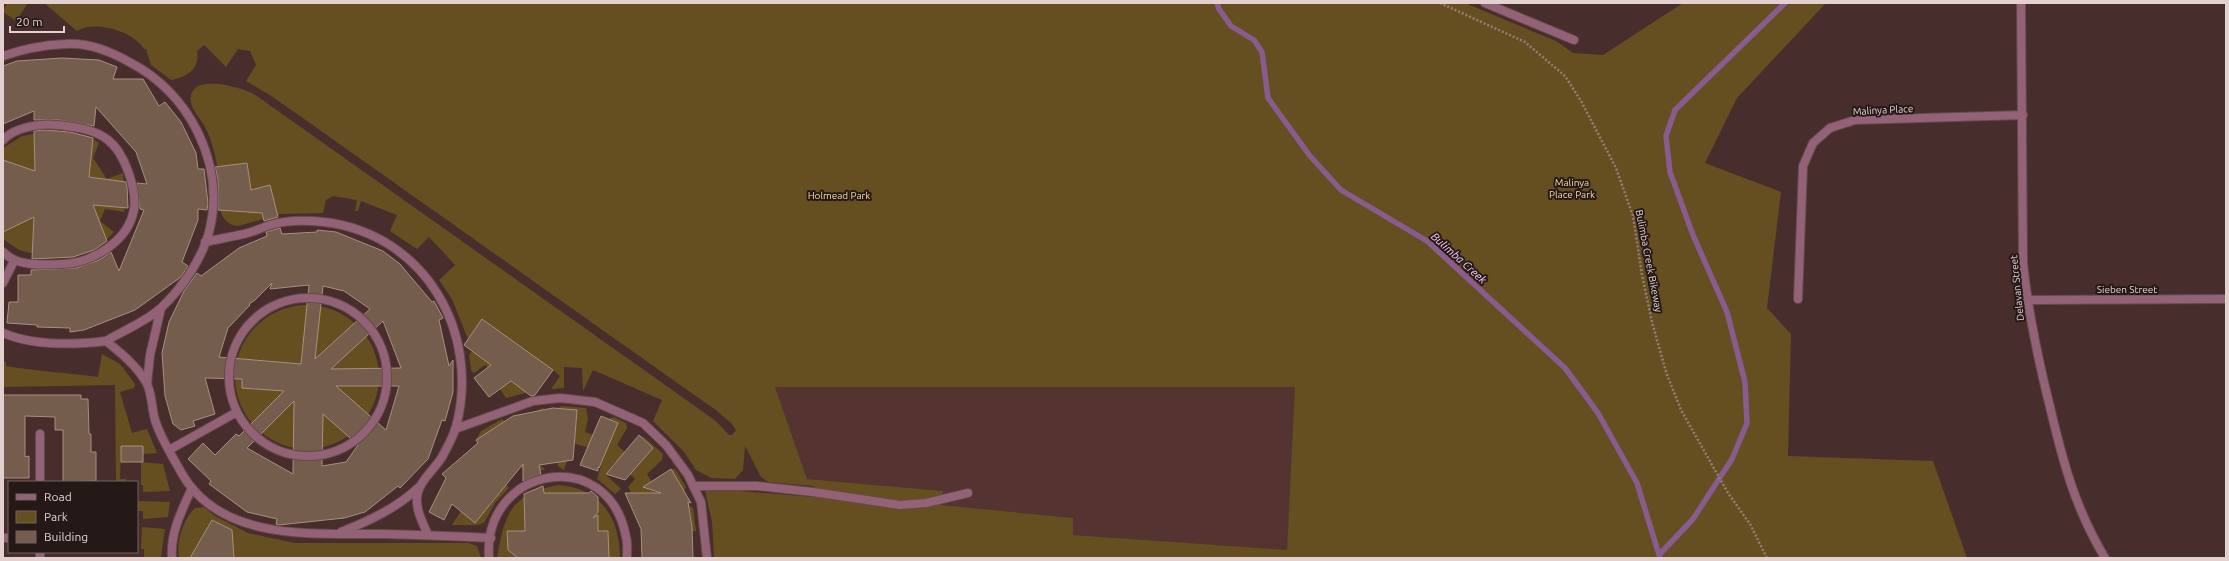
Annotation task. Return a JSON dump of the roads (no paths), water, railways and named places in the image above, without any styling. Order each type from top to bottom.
[{"type":"street","points":[[1484,3],[1574,40]]},
{"type":"street","name":"Delavan Street","points":[[2021,3],[2023,263],[2027,300],[2035,344],[2064,465],[2076,501],[2104,558]]},
{"type":"street","points":[[3,56],[22,50],[66,43],[93,47],[117,55],[145,70],[179,100],[198,129],[210,169],[213,204],[210,228],[192,269],[162,308],[150,318],[106,341],[77,344],[17,339],[3,333]]},
{"type":"street","name":"Malinya Place","points":[[1798,299],[1803,166],[1813,143],[1830,128],[1855,120],[2023,115]]},
{"type":"street","points":[[3,140],[25,128],[46,124],[94,131],[109,141],[120,156],[132,183],[134,209],[126,228],[113,243],[98,255],[76,264],[53,265],[14,261],[3,252]]},
{"type":"street","points":[[205,242],[246,234],[270,225],[296,221],[323,222],[351,227],[377,237],[401,254],[430,282],[445,305],[455,330],[463,365],[463,394],[455,429],[442,458],[422,484],[410,496],[380,515],[336,534]]},
{"type":"street","points":[[3,283],[14,261]]},
{"type":"street","points":[[308,297],[335,301],[358,315],[376,335],[386,361],[387,386],[380,411],[366,432],[345,447],[321,456],[296,456],[272,448],[251,433],[237,412],[229,386],[230,359],[240,334],[258,314],[282,301],[308,297]]},
{"type":"street","name":"Sieben Street","points":[[2027,300],[2226,298]]},
{"type":"street","points":[[162,308],[150,354],[147,384],[156,423],[169,450],[192,488],[214,508],[251,525],[292,533],[428,535],[490,538]]},
{"type":"street","points":[[106,341],[137,369],[147,384]]},
{"type":"street","points":[[455,429],[533,401],[560,398],[595,402],[642,423],[666,445],[688,474],[700,502],[707,558]]},
{"type":"street","points":[[169,450],[237,412]]},
{"type":"street","points":[[40,434],[40,481]]},
{"type":"street","points":[[489,558],[490,538],[495,522],[505,502],[522,486],[554,477],[578,478],[594,486],[608,498],[619,516],[626,537],[627,558]]},
{"type":"street","points":[[422,484],[416,496],[418,511],[428,535]]},
{"type":"street","points":[[693,486],[757,486],[813,492],[900,505],[926,503],[968,493]]},
{"type":"street","points":[[172,558],[171,547],[177,520],[192,488]]},
{"type":"waterway","name":"Bulimba Creek","points":[[1217,3],[1219,9],[1231,26],[1254,40],[1262,52],[1268,98],[1310,156],[1341,190],[1427,241],[1565,368],[1598,413],[1637,483],[1660,558]]},
{"type":"waterway","points":[[1659,555],[1693,519],[1732,459],[1747,423],[1745,382],[1727,312],[1693,235],[1670,172],[1666,136],[1675,110],[1785,3]]},
{"type":"park label","name":"Malinya Place Park","points":[[1572,188]]},
{"type":"park label","name":"Holmead Park","points":[[839,195]]}]
